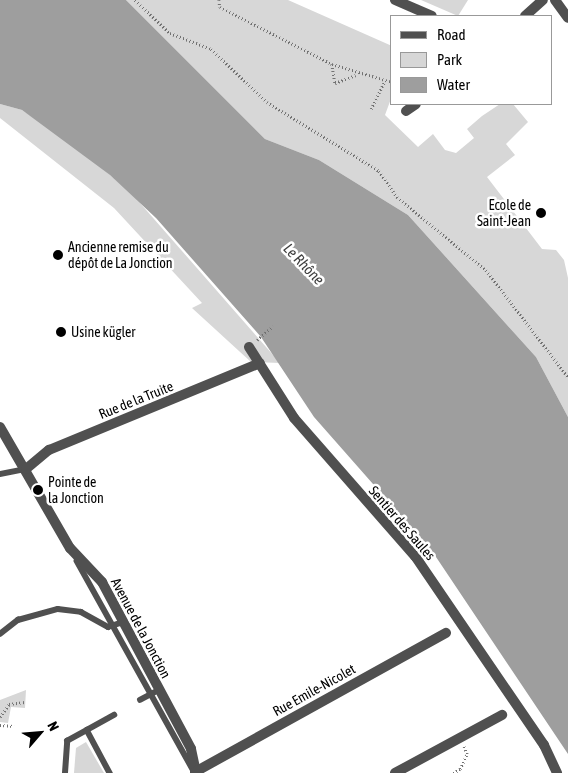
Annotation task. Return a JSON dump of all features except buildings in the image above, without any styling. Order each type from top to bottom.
[{"type":"street","points":[[395,0],[430,15]]},
{"type":"street","points":[[527,15],[543,0]]},
{"type":"street","points":[[555,0],[568,18]]},
{"type":"street","points":[[406,111],[415,105]]},
{"type":"street","name":"Sentier des Saules","points":[[249,347],[294,418],[415,556],[544,746],[557,773]]},
{"type":"street","name":"Rue de la Truite","points":[[26,469],[49,450],[260,363]]},
{"type":"street","name":"Avenue de la Jonction","points":[[0,427],[70,548],[102,582],[123,622],[154,692],[191,749],[195,773]]},
{"type":"street","name":"Rue Emile-Nicolet","points":[[195,773],[446,632]]},
{"type":"street","points":[[396,773],[502,715]]},
{"type":"lane","points":[[0,474],[26,469]]},
{"type":"lane","points":[[70,548],[113,627],[154,692],[140,700]]},
{"type":"lane","points":[[0,634],[18,620],[58,608],[81,612],[113,627]]},
{"type":"lane","points":[[113,627],[123,622]]},
{"type":"lane","points":[[65,773],[68,741],[114,715]]},
{"type":"lane","points":[[87,730],[110,773]]},
{"type":"path","points":[[135,0],[170,33],[211,49],[267,102],[379,171],[396,197],[486,270],[568,377]]},
{"type":"path","points":[[219,0],[220,7],[332,64],[356,75],[390,82]]},
{"type":"path","points":[[332,64],[335,83],[356,75]]},
{"type":"path","points":[[371,109],[384,82]]},
{"type":"path","points":[[260,338],[273,326]]},
{"type":"path","points":[[0,717],[0,711],[9,704],[26,702]]},
{"type":"path","points":[[0,725],[14,726]]},
{"type":"path","points":[[453,773],[460,769],[467,754],[463,746]]},
{"type":"green space","points":[[126,0],[288,0],[390,45],[390,101],[385,115],[418,147],[433,134],[445,150],[456,153],[474,138],[467,129],[482,116],[498,105],[514,105],[528,122],[506,144],[515,155],[487,177],[542,249],[556,250],[564,260],[568,278],[568,417],[536,357],[408,215],[319,160],[265,139]]},
{"type":"green space","points":[[421,0],[468,0],[459,15]]},
{"type":"green space","points":[[0,104],[22,110],[83,151],[133,195],[280,363],[251,362],[192,308],[202,303],[114,208],[0,118]]},
{"type":"green space","points":[[26,690],[25,708],[11,707],[8,723],[0,722],[0,700]]},
{"type":"green space","points":[[86,742],[104,773],[74,773],[76,748]]},
{"type":"water","name":"Le Rhône","points":[[0,0],[126,0],[265,139],[319,160],[408,215],[536,357],[568,417],[568,754],[432,551],[314,417],[261,337],[156,218],[110,175],[22,110],[0,104]]},
{"type":"place","name":"Ecole de Saint-Jean","points":[[541,213]]},
{"type":"place","name":"Ancienne remise du dépôt de La Jonction","points":[[58,255]]},
{"type":"place","name":"Usine kügler","points":[[61,332]]},
{"type":"place","name":"Pointe de la Jonction","points":[[38,490]]}]
